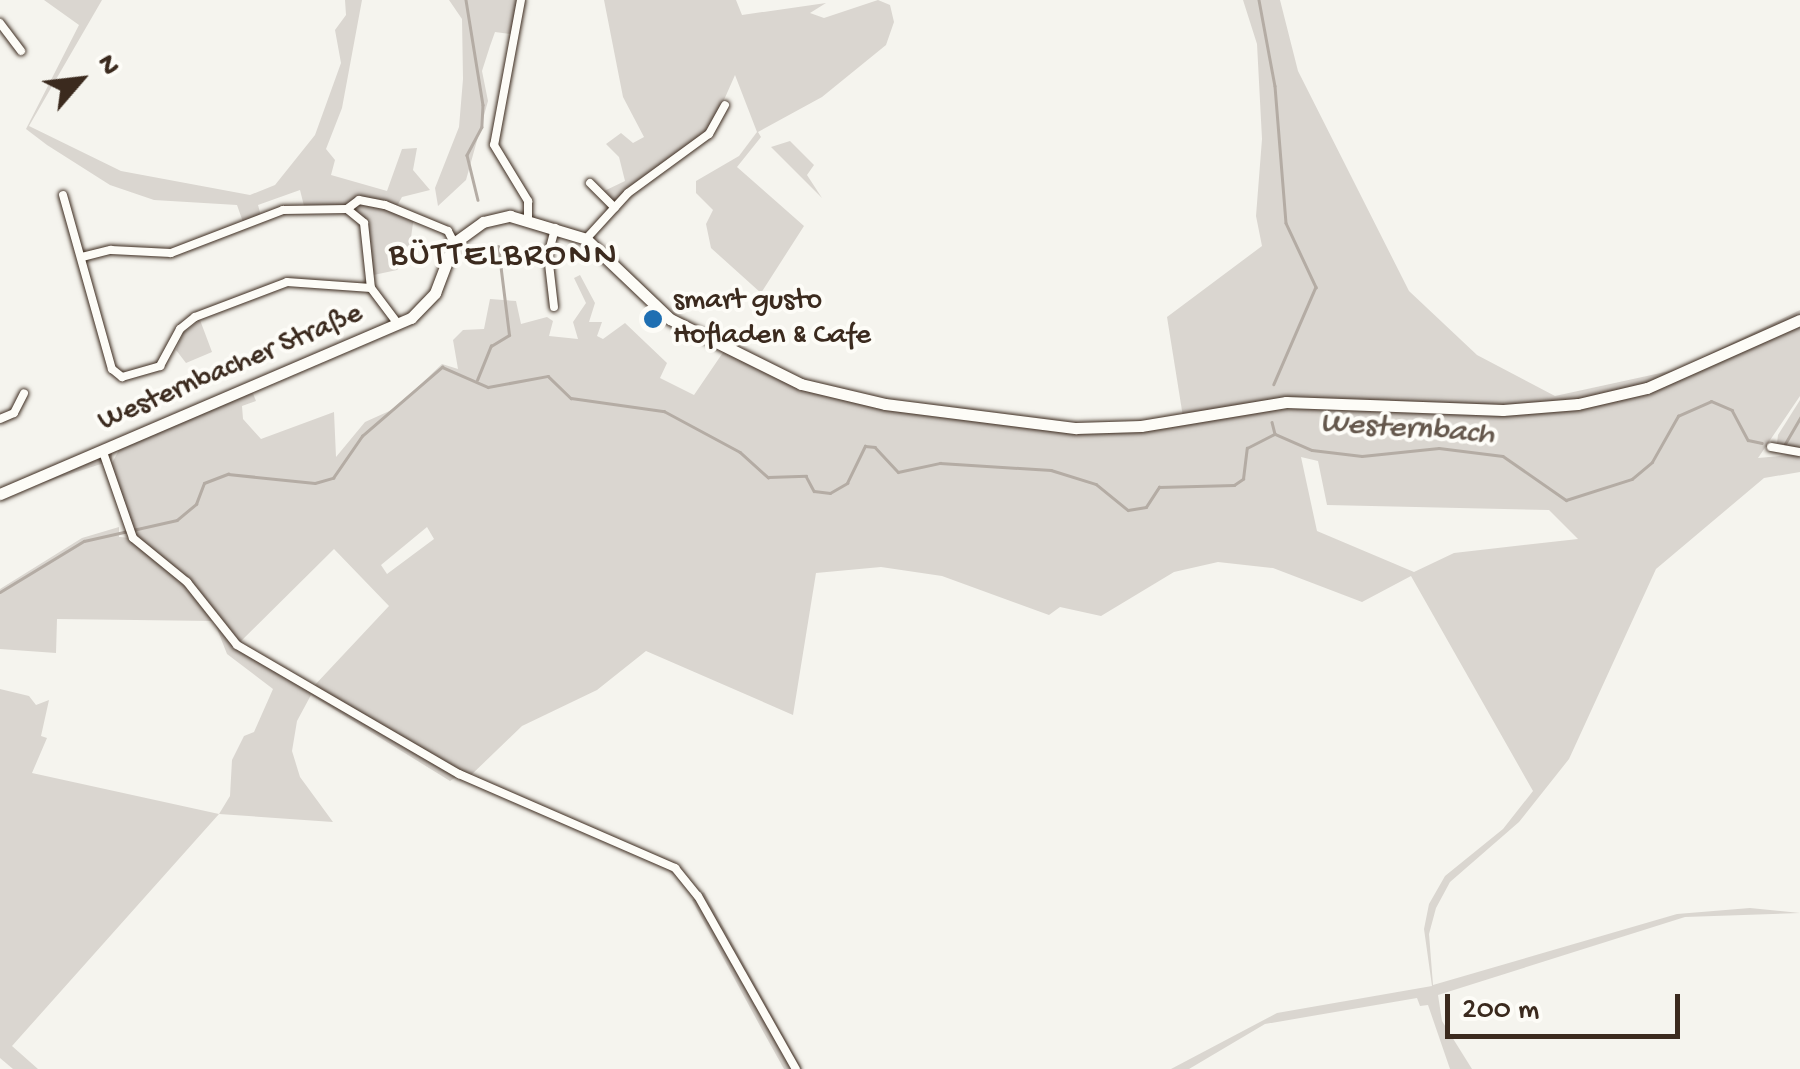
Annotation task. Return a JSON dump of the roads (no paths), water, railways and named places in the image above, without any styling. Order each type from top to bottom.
[{"type":"street","points":[[521,0],[494,144],[528,201],[528,217]]},
{"type":"street","points":[[0,23],[21,51]]},
{"type":"street","points":[[586,240],[614,208],[709,134],[725,105]]},
{"type":"street","points":[[590,184],[614,208]]},
{"type":"street","points":[[63,196],[82,257],[82,277],[112,370],[129,378],[160,366],[194,317],[287,282],[372,288]]},
{"type":"street","points":[[82,257],[111,250],[171,253],[282,210],[347,209],[359,200],[385,205],[448,230],[454,242],[496,218],[528,217],[586,240],[670,319],[801,384],[885,404],[1076,428],[1140,426],[1286,402],[1547,408],[1628,394],[1800,320]]},
{"type":"street","points":[[347,209],[364,224],[372,288],[398,324]]},
{"type":"street","points":[[554,306],[548,254],[556,225]]},
{"type":"street","name":"Westernbacher Straße","points":[[0,494],[398,324],[428,304],[454,242]]},
{"type":"street","points":[[0,420],[14,413],[24,393]]},
{"type":"street","points":[[1771,447],[1800,452]]},
{"type":"street","points":[[103,452],[133,538],[186,582],[237,645],[459,774],[675,868],[698,896],[796,1069]]},
{"type":"waterway","points":[[466,0],[483,105],[482,127],[467,155],[478,200]]},
{"type":"waterway","points":[[1259,0],[1275,86],[1286,223],[1316,287],[1274,384]]},
{"type":"waterway","points":[[477,380],[491,346],[509,335],[498,247]]},
{"type":"waterway","name":"Westernbach","points":[[0,592],[84,541],[177,520],[196,504],[204,483],[228,474],[315,483],[333,478],[362,436],[442,367],[488,387],[548,376],[571,398],[664,411],[740,452],[768,477],[806,476],[814,491],[830,493],[847,483],[865,446],[875,447],[898,472],[940,463],[1051,470],[1096,484],[1128,510],[1146,507],[1159,487],[1234,485],[1243,479],[1247,448],[1275,434],[1312,450],[1362,456],[1439,448],[1503,456],[1566,500],[1632,479],[1652,462],[1678,416],[1711,401],[1732,410],[1748,440],[1762,443]]},
{"type":"waterway","name":"Westernbach","points":[[1785,444],[1800,418]]},
{"type":"waterway","points":[[1272,422],[1275,434]]},
{"type":"place","name":"smart gusto Hofladen & Cafe","points":[[653,319]]},
{"type":"district","name":"BÜTTELBRONN","points":[[504,257]]}]
